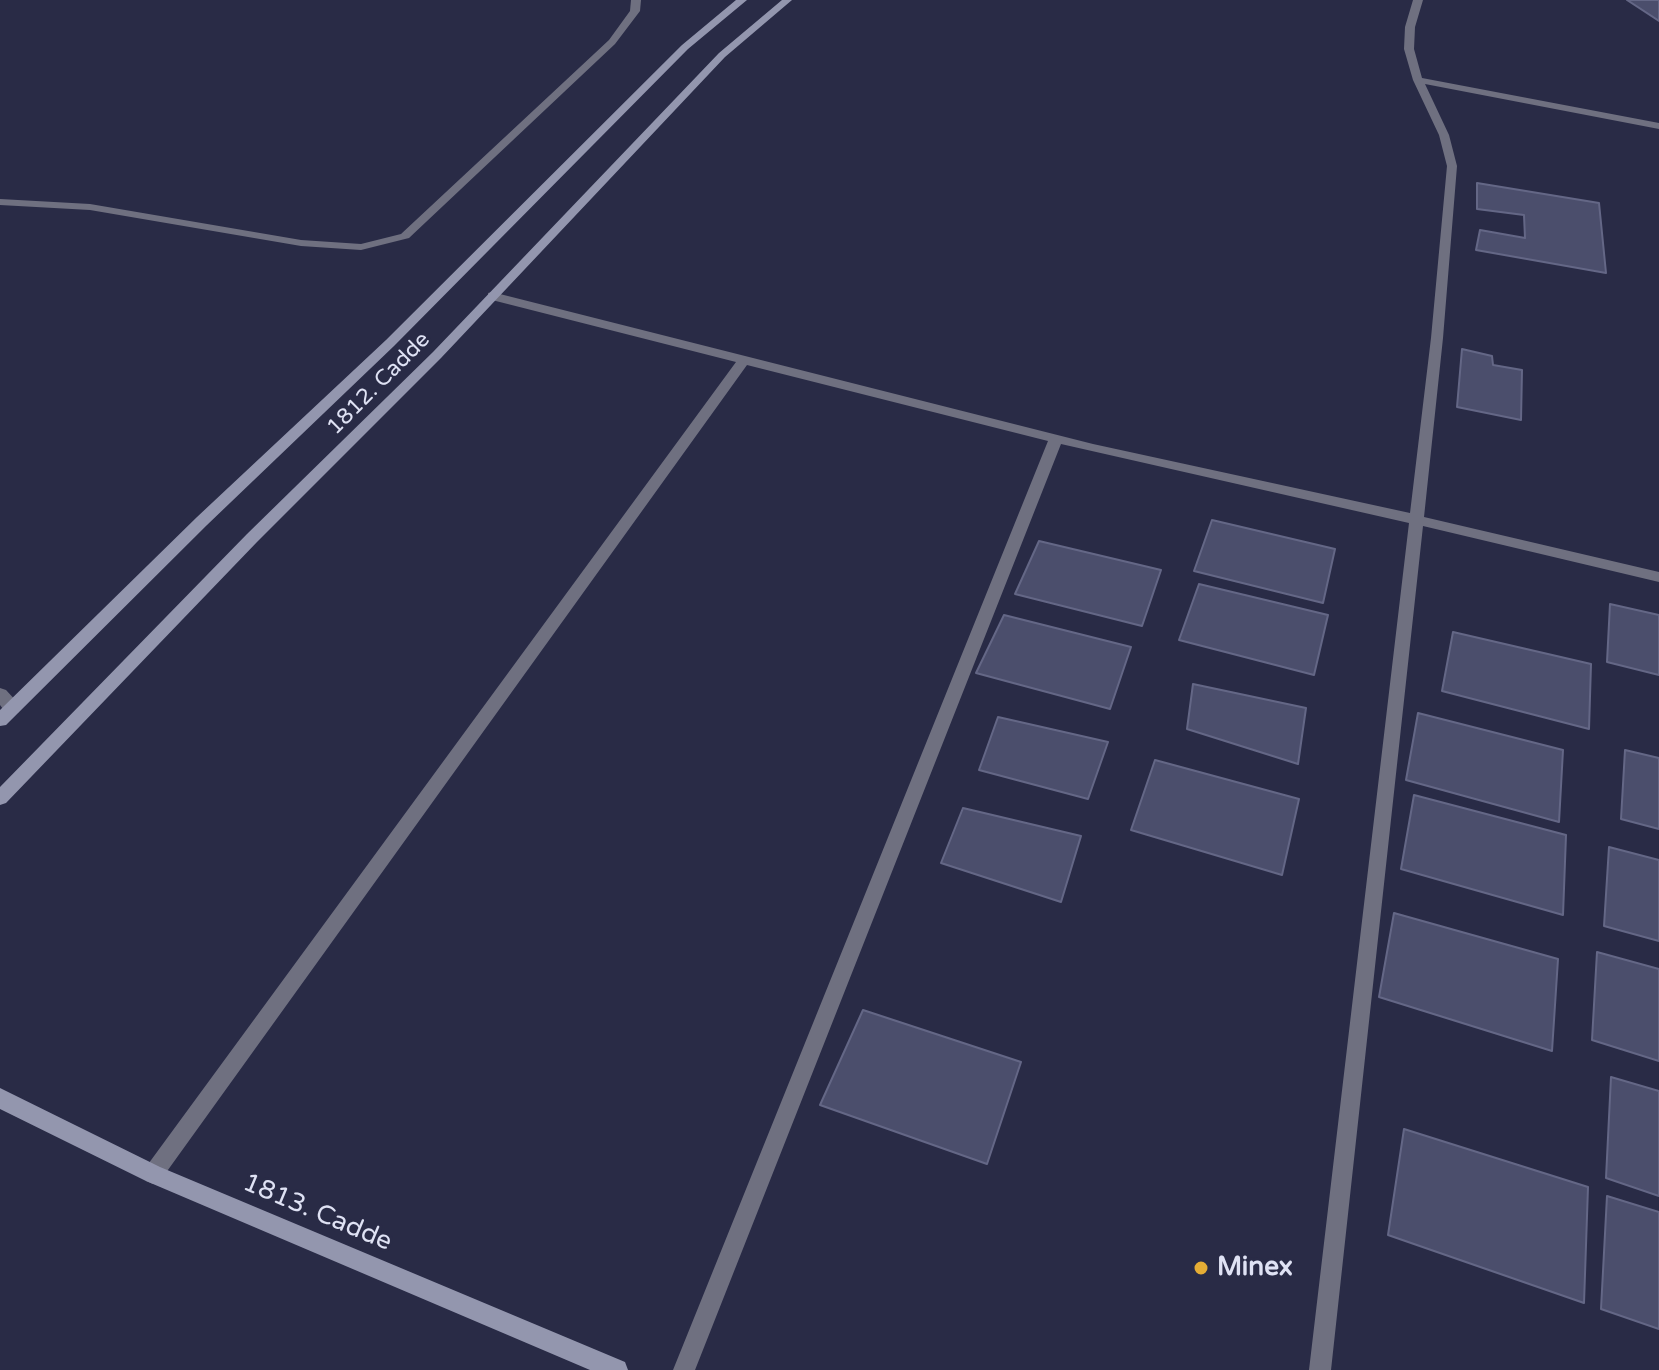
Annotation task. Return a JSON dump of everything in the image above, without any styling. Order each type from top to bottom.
[{"type":"street","points":[[0,202],[90,207],[301,243],[361,247],[405,236],[612,42],[635,11],[636,0]]},
{"type":"street","name":"1812. Cadde","points":[[6,714],[390,343],[685,47],[742,0]]},
{"type":"street","name":"1812. Cadde","points":[[0,798],[492,296],[722,55],[787,0]]},
{"type":"street","points":[[1320,1370],[1437,338],[1452,166],[1444,135],[1418,80],[1409,49],[1410,27],[1418,0]]},
{"type":"street","points":[[1418,80],[1659,126]]},
{"type":"street","points":[[492,296],[1056,439],[1659,577]]},
{"type":"street","points":[[153,1174],[744,360]]},
{"type":"street","points":[[684,1370],[1056,439]]},
{"type":"street","points":[[0,694],[6,714]]},
{"type":"street","name":"1813. Cadde","points":[[0,1098],[153,1174],[617,1370]]},
{"type":"building","points":[[1627,0],[1659,0],[1659,21]]},
{"type":"building","points":[[1477,183],[1599,203],[1606,273],[1476,250],[1480,230],[1525,238],[1524,215],[1477,209]]},
{"type":"building","points":[[1462,349],[1492,356],[1493,365],[1522,370],[1521,420],[1457,407]]},
{"type":"building","points":[[1212,520],[1335,549],[1323,603],[1194,571]]},
{"type":"building","points":[[1039,541],[1161,570],[1142,626],[1015,594]]},
{"type":"building","points":[[1199,584],[1328,615],[1314,675],[1179,640]]},
{"type":"building","points":[[1610,604],[1659,615],[1659,675],[1607,662]]},
{"type":"building","points":[[1004,615],[1131,647],[1110,709],[976,673]]},
{"type":"building","points":[[1453,632],[1591,664],[1589,729],[1442,691]]},
{"type":"building","points":[[1193,684],[1306,708],[1298,764],[1187,729]]},
{"type":"building","points":[[1418,713],[1563,750],[1559,822],[1406,780]]},
{"type":"building","points":[[998,717],[1108,742],[1088,799],[979,770]]},
{"type":"building","points":[[1625,750],[1659,758],[1659,829],[1621,819]]},
{"type":"building","points":[[1155,760],[1299,799],[1282,875],[1131,830]]},
{"type":"building","points":[[1414,795],[1566,835],[1563,915],[1401,869]]},
{"type":"building","points":[[963,808],[1081,836],[1061,902],[941,863]]},
{"type":"building","points":[[1609,847],[1659,860],[1659,941],[1604,926]]},
{"type":"building","points":[[1394,913],[1558,959],[1552,1051],[1379,997]]},
{"type":"building","points":[[1597,952],[1659,969],[1659,1061],[1592,1040]]},
{"type":"building","points":[[863,1010],[1021,1062],[987,1164],[820,1105]]},
{"type":"building","points":[[1611,1077],[1659,1091],[1659,1196],[1606,1178]]},
{"type":"building","points":[[1404,1129],[1588,1187],[1584,1303],[1388,1235]]},
{"type":"building","points":[[1607,1196],[1659,1212],[1659,1329],[1601,1309]]},
{"type":"place","name":"Minex","points":[[1201,1268]]}]
